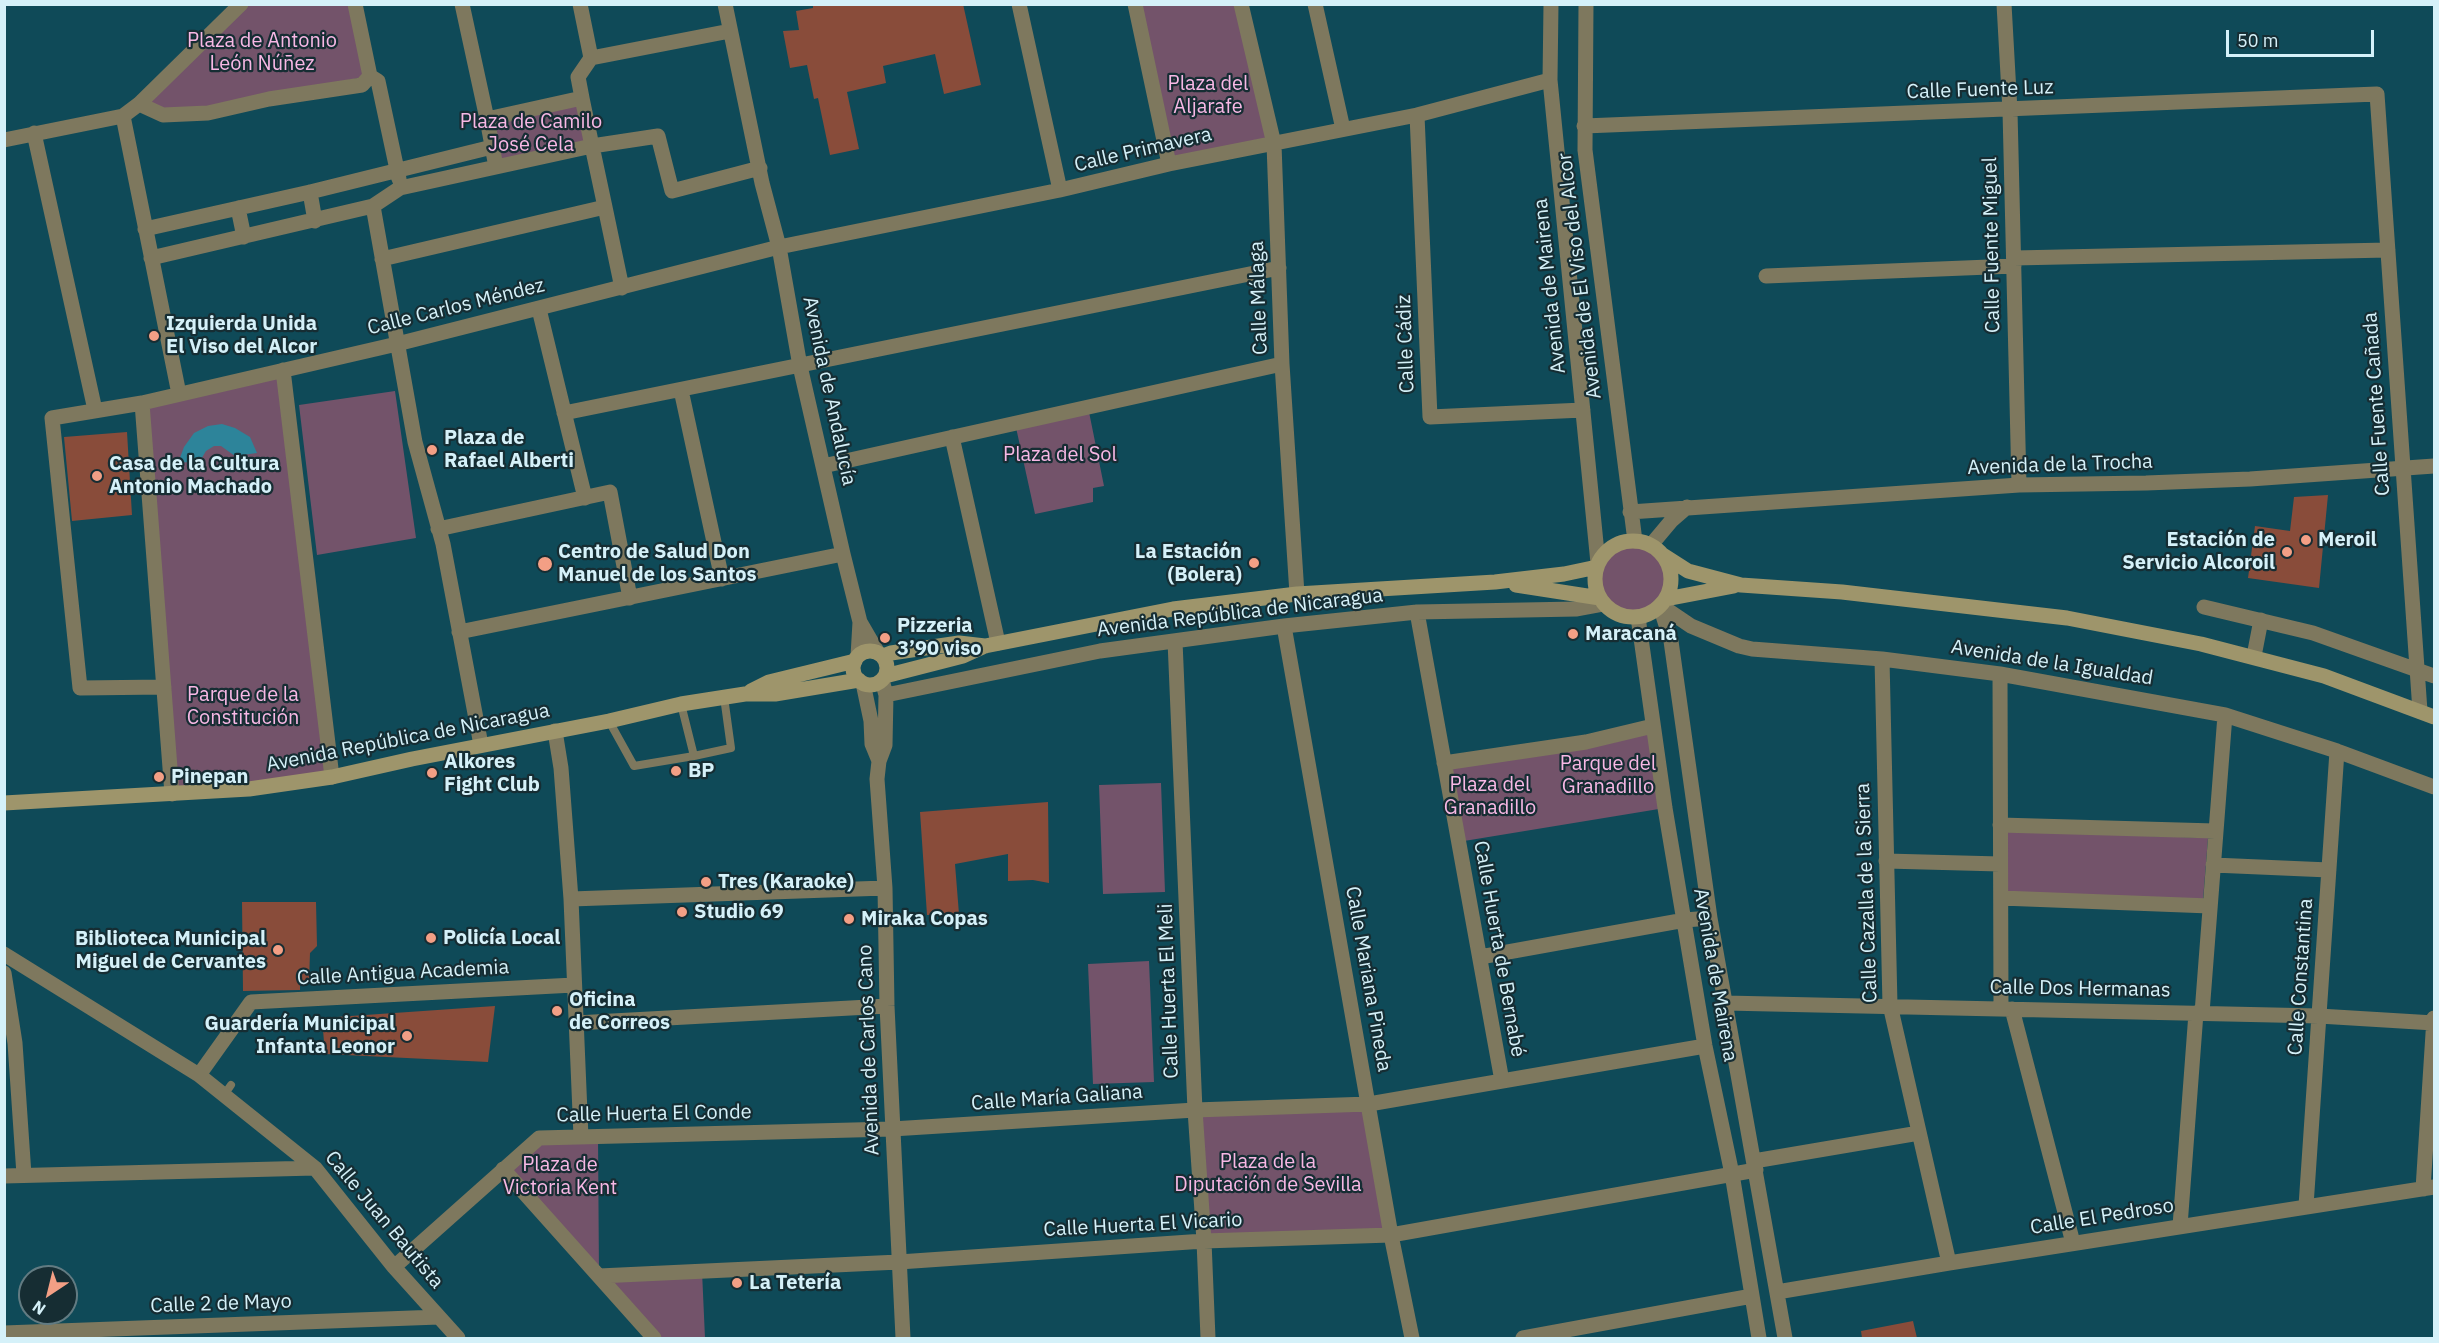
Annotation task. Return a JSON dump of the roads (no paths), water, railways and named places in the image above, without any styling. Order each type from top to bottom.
[{"type":"street","points":[[4,140],[123,116],[139,104],[241,4]]},
{"type":"street","points":[[355,4],[370,76],[378,81],[400,188]]},
{"type":"street","points":[[462,4],[496,167]]},
{"type":"street","points":[[580,4],[591,58]]},
{"type":"street","name":"Avenida de Andalucía","points":[[725,4],[779,247],[800,366],[843,554],[860,622],[880,654]]},
{"type":"street","points":[[1019,4],[1060,190]]},
{"type":"street","points":[[1136,4],[1169,164]]},
{"type":"street","name":"Calle Málaga","points":[[1241,4],[1274,144],[1282,364],[1297,594]]},
{"type":"street","points":[[1315,4],[1343,129]]},
{"type":"street","name":"Avenida de Mairena","points":[[1551,4],[1550,80],[1598,565]]},
{"type":"street","name":"Avenida de El Viso del Alcor","points":[[1586,4],[1584,126],[1635,541]]},
{"type":"street","name":"Calle Fuente Miguel","points":[[2004,4],[2010,111],[2019,485]]},
{"type":"street","points":[[622,288],[578,77],[591,58],[730,31]]},
{"type":"street","points":[[139,104],[163,115],[208,113],[269,99],[362,85],[370,76]]},
{"type":"street","name":"Calle Primavera","points":[[779,247],[1060,190],[1169,164],[1417,116],[1550,80]]},
{"type":"street","name":"Calle Fuente Luz","points":[[1584,126],[2010,111],[2377,94]]},
{"type":"street","name":"Calle Fuente Cañada","points":[[2377,94],[2420,711]]},
{"type":"street","points":[[487,118],[582,98]]},
{"type":"street","points":[[123,116],[179,394]]},
{"type":"street","name":"Calle Cádiz","points":[[1417,116],[1430,417],[1584,410]]},
{"type":"street","points":[[34,133],[95,410]]},
{"type":"street","points":[[151,258],[373,206],[400,188],[592,146],[658,136],[672,191],[760,168]]},
{"type":"street","points":[[145,229],[310,192],[492,147]]},
{"type":"street","points":[[310,192],[315,221]]},
{"type":"street","points":[[373,206],[415,442],[443,544],[481,746]]},
{"type":"street","points":[[382,259],[605,207]]},
{"type":"street","points":[[238,208],[244,237]]},
{"type":"street","name":"Calle Carlos Méndez","points":[[164,687],[80,688],[52,418],[142,402],[397,344],[779,247]]},
{"type":"street","points":[[1767,276],[2014,262],[2388,250]]},
{"type":"street","points":[[564,413],[1279,267]]},
{"type":"street","points":[[539,309],[585,498]]},
{"type":"street","points":[[823,466],[1282,364]]},
{"type":"street","points":[[282,370],[332,777]]},
{"type":"street","points":[[681,390],[722,579]]},
{"type":"street","points":[[142,402],[172,794]]},
{"type":"street","points":[[952,438],[991,644]]},
{"type":"street","name":"Avenida de la Trocha","points":[[1630,512],[2019,485],[2146,483],[2434,466]]},
{"type":"street","points":[[438,529],[610,492],[630,598]]},
{"type":"street","points":[[1651,545],[1672,520],[1687,507]]},
{"type":"street","points":[[1741,585],[1662,604],[1648,614],[1638,617],[1618,614],[1602,601],[1595,583],[1598,565],[1613,546],[1635,541],[1651,545],[1688,571],[1741,585],[1842,592],[2067,618],[2201,644],[2253,656],[2367,691],[2434,717]]},
{"type":"street","points":[[459,632],[843,554]]},
{"type":"street","points":[[1663,555],[1669,566],[1671,577],[1670,588],[1662,604],[1671,641],[1710,918],[1785,1338]]},
{"type":"street","name":"Avenida República de Nicaragua","points":[[884,684],[991,644],[1173,609],[1297,594],[1495,582],[1564,574],[1598,565]]},
{"type":"street","name":"Avenida República de Nicaragua","points":[[1495,582],[1602,601]]},
{"type":"street","name":"Avenida República de Nicaragua","points":[[884,684],[1284,626],[1417,612],[1577,609],[1602,601]]},
{"type":"street","name":"Avenida de la Igualdad","points":[[1662,604],[1684,622],[1738,646],[1882,659],[2000,674],[2225,715],[2337,751],[2434,788]]},
{"type":"street","points":[[2204,608],[2313,633],[2434,676]]},
{"type":"street","name":"Calle Huerta de Bernabé","points":[[1417,612],[1502,1081]]},
{"type":"street","name":"Avenida de Mairena","points":[[1638,617],[1653,726],[1705,1046],[1732,1174],[1759,1338]]},
{"type":"street","points":[[2253,656],[2261,620]]},
{"type":"street","name":"Avenida de Andalucía","points":[[856,659],[860,622]]},
{"type":"street","name":"Calle Mariana Pineda","points":[[1284,626],[1391,1235],[1412,1338]]},
{"type":"street","name":"Calle Huerta El Meli","points":[[1175,641],[1195,1110],[1208,1338]]},
{"type":"street","name":"Avenida República de Nicaragua","points":[[880,654],[958,643],[991,644]]},
{"type":"street","points":[[868,651],[880,654],[887,666],[884,684],[872,685],[861,681],[854,671],[856,659],[868,651]]},
{"type":"street","name":"Avenida República de Nicaragua","points":[[745,694],[769,682],[856,659]]},
{"type":"street","name":"Calle Cazalla de la Sierra","points":[[1882,659],[1890,1005],[1949,1263]]},
{"type":"street","points":[[2000,674],[2000,864],[2007,1009],[2073,1243]]},
{"type":"street","name":"Avenida República de Nicaragua","points":[[4,803],[249,789],[332,777],[609,721],[681,704],[745,694],[775,694],[861,681]]},
{"type":"street","name":"Avenida de Carlos Cano","points":[[861,681],[871,721],[872,744],[879,761]]},
{"type":"street","name":"Avenida de Carlos Cano","points":[[884,684],[885,745],[879,761],[877,779],[885,888],[886,1006],[903,1338]]},
{"type":"street","points":[[2180,1226],[2210,906],[2225,715]]},
{"type":"street","points":[[1444,763],[1586,742],[1653,726]]},
{"type":"street","points":[[555,731],[561,768],[571,899],[581,1137]]},
{"type":"street","name":"Calle Constantina","points":[[2306,1206],[2337,751]]},
{"type":"street","points":[[2000,825],[2215,831]]},
{"type":"street","points":[[1886,861],[2000,864]]},
{"type":"street","points":[[2213,865],[2329,870]]},
{"type":"street","points":[[571,899],[885,888]]},
{"type":"street","points":[[2001,898],[2210,906]]},
{"type":"street","points":[[1480,957],[1685,920],[1710,918]]},
{"type":"street","name":"Calle Juan Bautista","points":[[4,954],[227,1090],[315,1168],[394,1267],[458,1338]]},
{"type":"street","points":[[4,973],[24,1175]]},
{"type":"street","name":"Calle Antigua Academia","points":[[199,1075],[251,1002],[574,985]]},
{"type":"street","name":"Calle Dos Hermanas","points":[[1725,1003],[2319,1016],[2434,1023]]},
{"type":"street","points":[[576,1023],[886,1006]]},
{"type":"street","points":[[2429,1188],[2434,1018]]},
{"type":"street","name":"Calle María Galiana","points":[[892,1129],[1195,1110],[1369,1104],[1705,1046]]},
{"type":"street","name":"Calle Huerta El Conde","points":[[394,1267],[538,1138],[892,1129]]},
{"type":"street","points":[[1732,1174],[1755,1166],[1919,1133]]},
{"type":"street","points":[[4,1176],[315,1168]]},
{"type":"street","points":[[503,1169],[654,1338]]},
{"type":"street","name":"Calle Huerta El Vicario","points":[[599,1276],[899,1262],[1204,1241],[1391,1235],[1732,1174]]},
{"type":"street","name":"Calle El Pedroso","points":[[1777,1292],[2429,1188]]},
{"type":"street","points":[[1523,1338],[1752,1296]]},
{"type":"street","name":"Calle 2 de Mayo","points":[[4,1333],[439,1317]]},
{"type":"lane","points":[[609,721],[634,766],[694,756],[731,748],[724,697]]},
{"type":"lane","points":[[681,704],[694,756]]},
{"type":"water","points":[[222,424],[235,428],[250,437],[257,453],[235,456],[221,446],[214,446],[206,451],[200,461],[178,463],[184,447],[194,433],[208,426]]},
{"type":"place","name":"Izquierda Unida El Viso del Alcor","points":[[154,336]]},
{"type":"place","name":"Plaza de Rafael Alberti","points":[[432,450]]},
{"type":"place","name":"Casa de la Cultura Antonio Machado","points":[[97,476]]},
{"type":"place","name":"Meroil","points":[[2306,540]]},
{"type":"place","name":"Estación de Servicio Alcoroil","points":[[2287,552]]},
{"type":"place","name":"La Estación (Bolera)","points":[[1254,563]]},
{"type":"place","name":"Centro de Salud Don Manuel de los Santos","points":[[545,564]]},
{"type":"place","name":"Maracaná","points":[[1573,634]]},
{"type":"place","name":"Pizzeria 3’90 viso","points":[[885,638]]},
{"type":"place","name":"BP","points":[[676,771]]},
{"type":"place","name":"Alkores Fight Club","points":[[432,773]]},
{"type":"place","name":"Pinepan","points":[[159,777]]},
{"type":"place","name":"Tres (Karaoke)","points":[[706,882]]},
{"type":"place","name":"Studio 69","points":[[682,912]]},
{"type":"place","name":"Miraka Copas","points":[[849,919]]},
{"type":"place","name":"Policía Local","points":[[431,938]]},
{"type":"place","name":"Biblioteca Municipal Miguel de Cervantes","points":[[278,950]]},
{"type":"place","name":"Oficina de Correos","points":[[557,1011]]},
{"type":"place","name":"Guardería Municipal Infanta Leonor","points":[[407,1036]]},
{"type":"place","name":"La Tetería","points":[[737,1283]]},
{"type":"park label","name":"Plaza de Antonio León Núñez","points":[[262,52]]},
{"type":"park label","name":"Plaza del Aljarafe","points":[[1208,96]]},
{"type":"park label","name":"Plaza de Camilo José Cela","points":[[531,134]]},
{"type":"park label","name":"Plaza del Sol","points":[[1060,455]]},
{"type":"park label","name":"Parque de la Constitución","points":[[243,706]]},
{"type":"park label","name":"Parque del Granadillo","points":[[1608,776]]},
{"type":"park label","name":"Plaza del Granadillo","points":[[1490,796]]},
{"type":"park label","name":"Plaza de la Diputación de Sevilla","points":[[1268,1174]]},
{"type":"park label","name":"Plaza de Victoria Kent","points":[[560,1176]]}]
